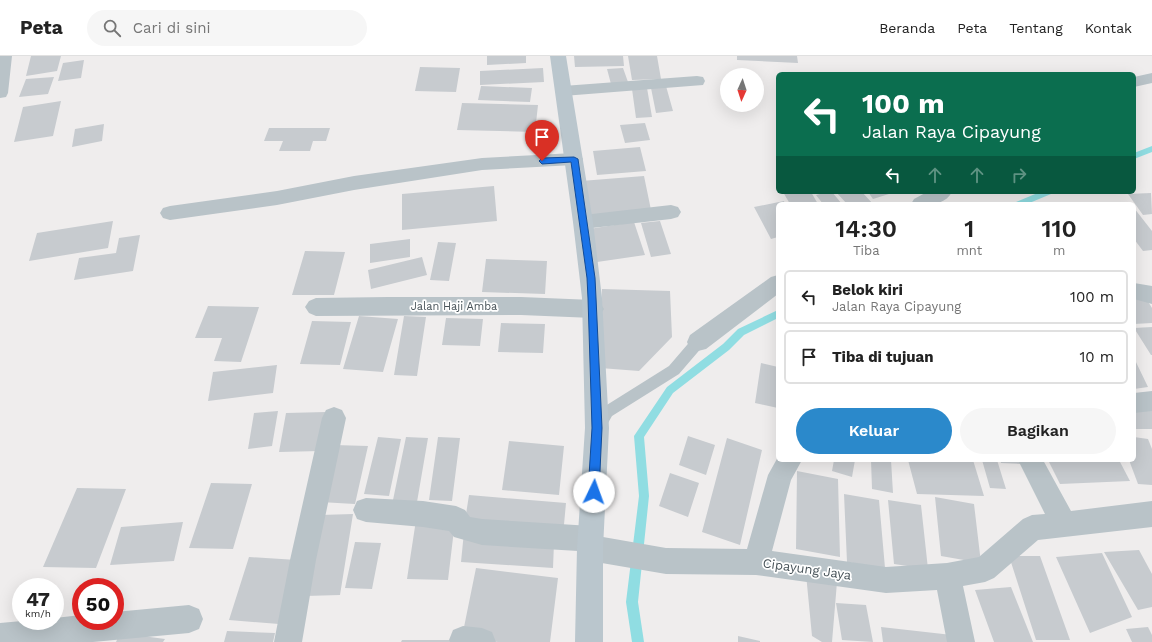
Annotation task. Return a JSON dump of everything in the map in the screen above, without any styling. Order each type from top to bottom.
[{"type":"main road","points":[[558,56],[563,91],[566,160],[583,222],[591,278],[597,428],[591,543],[589,642]]},
{"type":"street","points":[[0,94],[4,56]]},
{"type":"street","points":[[1136,82],[1152,78]]},
{"type":"street","points":[[563,91],[697,81]]},
{"type":"street","points":[[170,213],[276,198],[354,183],[482,164],[566,160]]},
{"type":"street","points":[[925,202],[939,194]]},
{"type":"street","points":[[583,222],[671,212]]},
{"type":"street","points":[[698,342],[776,284]]},
{"type":"street","points":[[1136,291],[1152,295]]},
{"type":"street","name":"Jalan Haji Amba","points":[[316,307],[514,306],[592,309]]},
{"type":"street","points":[[1136,402],[1152,401]]},
{"type":"street","points":[[288,642],[303,560],[334,418]]},
{"type":"street","points":[[756,562],[780,475],[789,462]]},
{"type":"street","points":[[1031,462],[1064,524]]},
{"type":"street","name":"Cipayung Jaya","points":[[366,510],[423,514],[456,520],[463,528],[482,532],[591,543],[615,553],[666,561],[756,562],[886,580],[947,576],[985,569],[1032,528],[1152,514]]},
{"type":"street","points":[[947,576],[961,642]]},
{"type":"street","points":[[0,637],[189,619]]},
{"type":"lane","points":[[597,428],[607,412],[674,370],[698,342]]},
{"type":"building","points":[[31,56],[61,56],[57,71],[26,76]]},
{"type":"building","points":[[487,56],[526,56],[526,63],[487,65]]},
{"type":"building","points":[[574,56],[623,56],[624,66],[575,67]]},
{"type":"building","points":[[628,56],[657,56],[661,79],[632,80]]},
{"type":"building","points":[[737,56],[797,56],[798,63],[737,60]]},
{"type":"building","points":[[84,60],[81,78],[58,81],[63,63]]},
{"type":"building","points":[[420,67],[460,68],[456,92],[415,91]]},
{"type":"building","points":[[543,68],[544,82],[480,85],[480,71]]},
{"type":"building","points":[[623,68],[628,82],[611,84],[607,69]]},
{"type":"building","points":[[54,77],[48,94],[19,97],[26,79]]},
{"type":"building","points":[[481,86],[532,88],[530,102],[478,100]]},
{"type":"building","points":[[666,86],[673,111],[656,113],[651,88]]},
{"type":"building","points":[[647,88],[652,117],[636,118],[632,89]]},
{"type":"building","points":[[61,101],[53,136],[14,142],[23,107]]},
{"type":"building","points":[[462,103],[538,105],[535,132],[457,130]]},
{"type":"building","points":[[645,123],[650,140],[625,143],[620,125]]},
{"type":"building","points":[[104,124],[102,141],[72,147],[75,129]]},
{"type":"building","points":[[269,128],[330,128],[326,141],[313,141],[310,151],[279,151],[283,141],[264,141]]},
{"type":"building","points":[[640,147],[646,171],[597,175],[593,151]]},
{"type":"building","points":[[644,176],[651,210],[586,219],[581,181]]},
{"type":"building","points":[[494,186],[497,221],[402,230],[402,194]]},
{"type":"building","points":[[1151,193],[1152,214],[1143,215],[1136,205],[1136,202],[1134,202],[1128,194]]},
{"type":"building","points":[[784,194],[812,194],[817,202],[789,202]]},
{"type":"building","points":[[834,194],[840,202],[821,202],[816,195]]},
{"type":"building","points":[[838,194],[864,194],[871,202],[845,202]]},
{"type":"building","points":[[869,194],[889,194],[873,199]]},
{"type":"building","points":[[776,203],[776,238],[771,239],[754,207]]},
{"type":"building","points":[[1136,211],[1152,231],[1152,250],[1143,251],[1136,242]]},
{"type":"building","points":[[113,221],[108,248],[29,261],[37,233]]},
{"type":"building","points":[[660,221],[671,254],[651,257],[641,223]]},
{"type":"building","points":[[634,222],[645,255],[597,262],[589,229]]},
{"type":"building","points":[[140,235],[133,271],[74,280],[79,258],[116,253],[119,238]]},
{"type":"building","points":[[410,239],[410,257],[370,263],[370,244]]},
{"type":"building","points":[[438,242],[456,243],[449,281],[430,280]]},
{"type":"building","points":[[305,251],[345,252],[334,295],[292,295]]},
{"type":"building","points":[[422,257],[427,275],[371,289],[368,270]]},
{"type":"building","points":[[486,259],[547,261],[545,294],[482,292]]},
{"type":"building","points":[[602,289],[670,291],[672,337],[639,371],[600,368]]},
{"type":"building","points":[[1136,295],[1144,295],[1152,308],[1152,323],[1136,324]]},
{"type":"building","points":[[208,306],[259,307],[241,362],[214,361],[222,338],[195,338]]},
{"type":"building","points":[[359,316],[398,319],[383,372],[343,369]]},
{"type":"building","points":[[404,316],[426,317],[417,376],[394,375]]},
{"type":"building","points":[[446,318],[483,319],[480,346],[442,345]]},
{"type":"building","points":[[312,321],[351,322],[340,365],[300,364]]},
{"type":"building","points":[[501,323],[545,324],[543,353],[498,352]]},
{"type":"building","points":[[1152,327],[1152,355],[1136,331],[1136,328]]},
{"type":"building","points":[[1136,362],[1148,387],[1136,389]]},
{"type":"building","points":[[761,363],[776,367],[776,408],[755,403]]},
{"type":"building","points":[[277,365],[273,393],[208,401],[213,372]]},
{"type":"building","points":[[1136,406],[1152,408],[1152,429],[1136,429]]},
{"type":"building","points":[[278,411],[272,446],[248,449],[254,413]]},
{"type":"building","points":[[326,412],[320,451],[279,452],[286,413]]},
{"type":"building","points":[[688,436],[715,445],[706,475],[679,465]]},
{"type":"building","points":[[378,437],[401,439],[389,496],[364,494]]},
{"type":"building","points":[[406,437],[428,438],[417,502],[393,500]]},
{"type":"building","points":[[438,437],[460,438],[452,501],[429,500]]},
{"type":"building","points":[[1136,437],[1148,439],[1152,449],[1152,485],[1138,484],[1130,462],[1136,462]]},
{"type":"building","points":[[727,438],[762,450],[740,545],[702,532]]},
{"type":"building","points":[[509,441],[564,446],[559,495],[502,490]]},
{"type":"building","points":[[334,445],[368,446],[355,504],[320,502]]},
{"type":"building","points":[[834,462],[855,462],[852,477],[832,471]]},
{"type":"building","points":[[871,462],[891,462],[893,493],[872,489]]},
{"type":"building","points":[[909,462],[974,462],[984,496],[917,494]]},
{"type":"building","points":[[983,462],[998,462],[1006,489],[990,488]]},
{"type":"building","points":[[1020,462],[1021,464],[1001,463]]},
{"type":"building","points":[[1049,462],[1120,462],[1130,481],[1060,484]]},
{"type":"building","points":[[797,471],[838,479],[840,557],[796,549]]},
{"type":"building","points":[[670,473],[699,483],[688,517],[659,506]]},
{"type":"building","points":[[211,483],[252,484],[233,549],[189,548]]},
{"type":"building","points":[[77,488],[126,489],[96,568],[43,567]]},
{"type":"building","points":[[844,494],[879,500],[885,568],[847,562]]},
{"type":"building","points":[[469,495],[566,503],[563,535],[464,527]]},
{"type":"building","points":[[935,497],[974,504],[981,563],[941,556]]},
{"type":"building","points":[[888,500],[921,505],[928,569],[894,564]]},
{"type":"building","points":[[353,514],[340,595],[305,596],[320,515]]},
{"type":"building","points":[[416,520],[455,521],[448,580],[407,579]]},
{"type":"building","points":[[183,522],[174,561],[110,565],[121,527]]},
{"type":"building","points":[[464,532],[554,543],[553,568],[461,562]]},
{"type":"building","points":[[355,542],[381,543],[372,589],[345,588]]},
{"type":"building","points":[[1139,550],[1152,574],[1152,607],[1138,610],[1104,552]]},
{"type":"building","points":[[1102,553],[1132,617],[1090,633],[1056,557]]},
{"type":"building","points":[[1009,556],[1040,556],[1070,640],[1036,640]]},
{"type":"building","points":[[249,557],[297,560],[279,624],[229,620]]},
{"type":"building","points":[[476,568],[558,578],[550,642],[498,642],[462,637]]},
{"type":"building","points":[[806,574],[837,582],[832,642],[822,642],[812,636]]},
{"type":"building","points":[[1011,587],[1033,642],[994,642],[975,590]]},
{"type":"building","points":[[836,603],[866,605],[873,642],[842,640]]},
{"type":"building","points":[[881,627],[952,635],[953,642],[883,642]]},
{"type":"building","points":[[1148,627],[1152,635],[1152,642],[1132,642],[1126,629]]},
{"type":"building","points":[[227,631],[275,633],[273,642],[224,642]]},
{"type":"building","points":[[120,633],[165,639],[163,642],[116,642]]},
{"type":"building","points":[[738,636],[760,641],[760,642],[738,642]]},
{"type":"building","points":[[402,640],[456,640],[455,642],[401,642]]},
{"type":"waterway","points":[[1136,155],[1152,149]]},
{"type":"waterway","points":[[1024,202],[1043,194]]},
{"type":"waterway","points":[[638,642],[632,602],[644,496],[639,436],[670,390],[726,347],[741,332],[776,315]]},
{"type":"route","points":[[542,161],[574,159],[591,278],[597,428],[594,492]]}]
